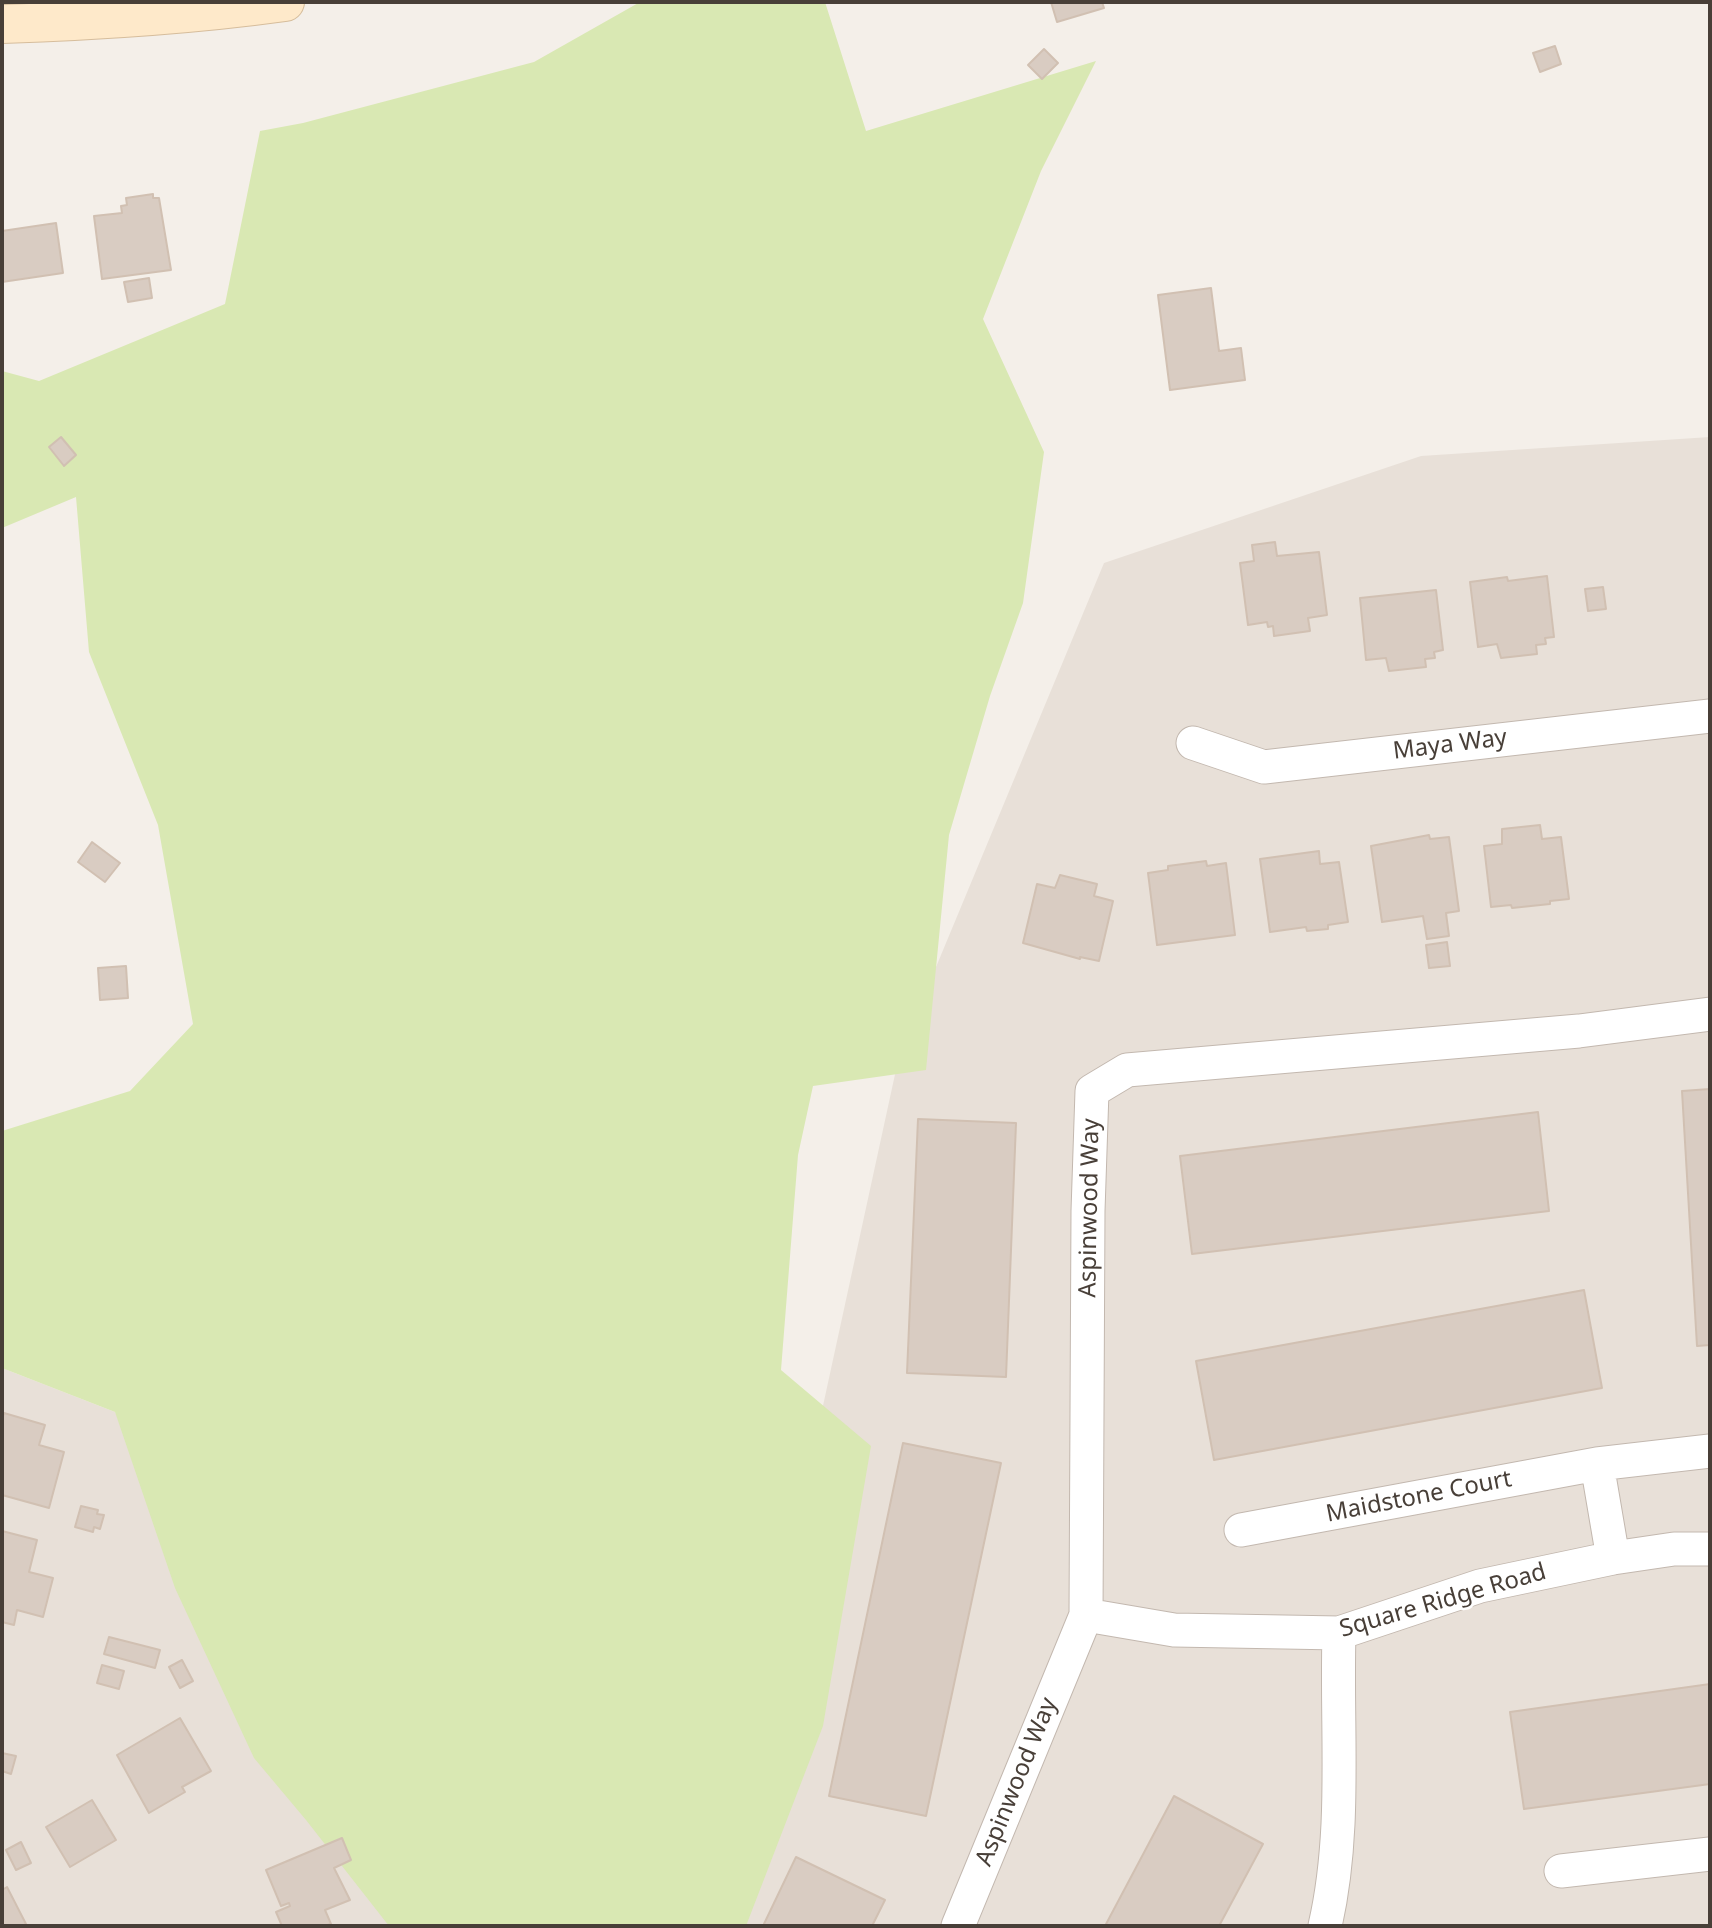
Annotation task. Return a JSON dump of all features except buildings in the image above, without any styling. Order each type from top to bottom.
[{"type":"main road","points":[[2,24],[93,22],[199,14],[285,2]]},
{"type":"street","name":"Maya Way","points":[[1193,743],[1264,767],[1710,716]]},
{"type":"street","name":"Aspinwood Way","points":[[958,1926],[1086,1615],[1088,1211],[1092,1091],[1127,1070],[1579,1031],[1710,1014]]},
{"type":"street","name":"Maidstone Court","points":[[1241,1530],[1597,1464],[1710,1451]]},
{"type":"street","points":[[1597,1464],[1613,1558]]},
{"type":"street","name":"Square Ridge Road","points":[[1674,1549],[1710,1536]]},
{"type":"street","name":"Square Ridge Road","points":[[1086,1615],[1174,1630],[1339,1633],[1480,1586],[1613,1558],[1674,1549],[1710,1549]]},
{"type":"street","points":[[1325,1926],[1337,1860],[1339,1633]]},
{"type":"street","points":[[1561,1871],[1710,1854]]},
{"type":"shaded area","points":[[1710,437],[1710,1926],[636,1926],[791,1553],[899,1056],[1104,563],[1421,456]]},
{"type":"shaded area","points":[[2,1368],[115,1412],[389,1926],[2,1926]]},
{"type":"green space","points":[[640,2],[825,2],[866,131],[1096,61],[1041,171],[983,319],[1044,452],[1023,603],[990,696],[949,835],[926,1070],[813,1086],[798,1155],[781,1370],[871,1446],[823,1726],[746,1926],[389,1926],[254,1758],[175,1588],[115,1412],[2,1368],[2,1131],[130,1091],[193,1024],[158,825],[89,652],[76,497],[2,528],[2,371],[39,381],[225,304],[260,131],[303,123],[534,62]]}]
